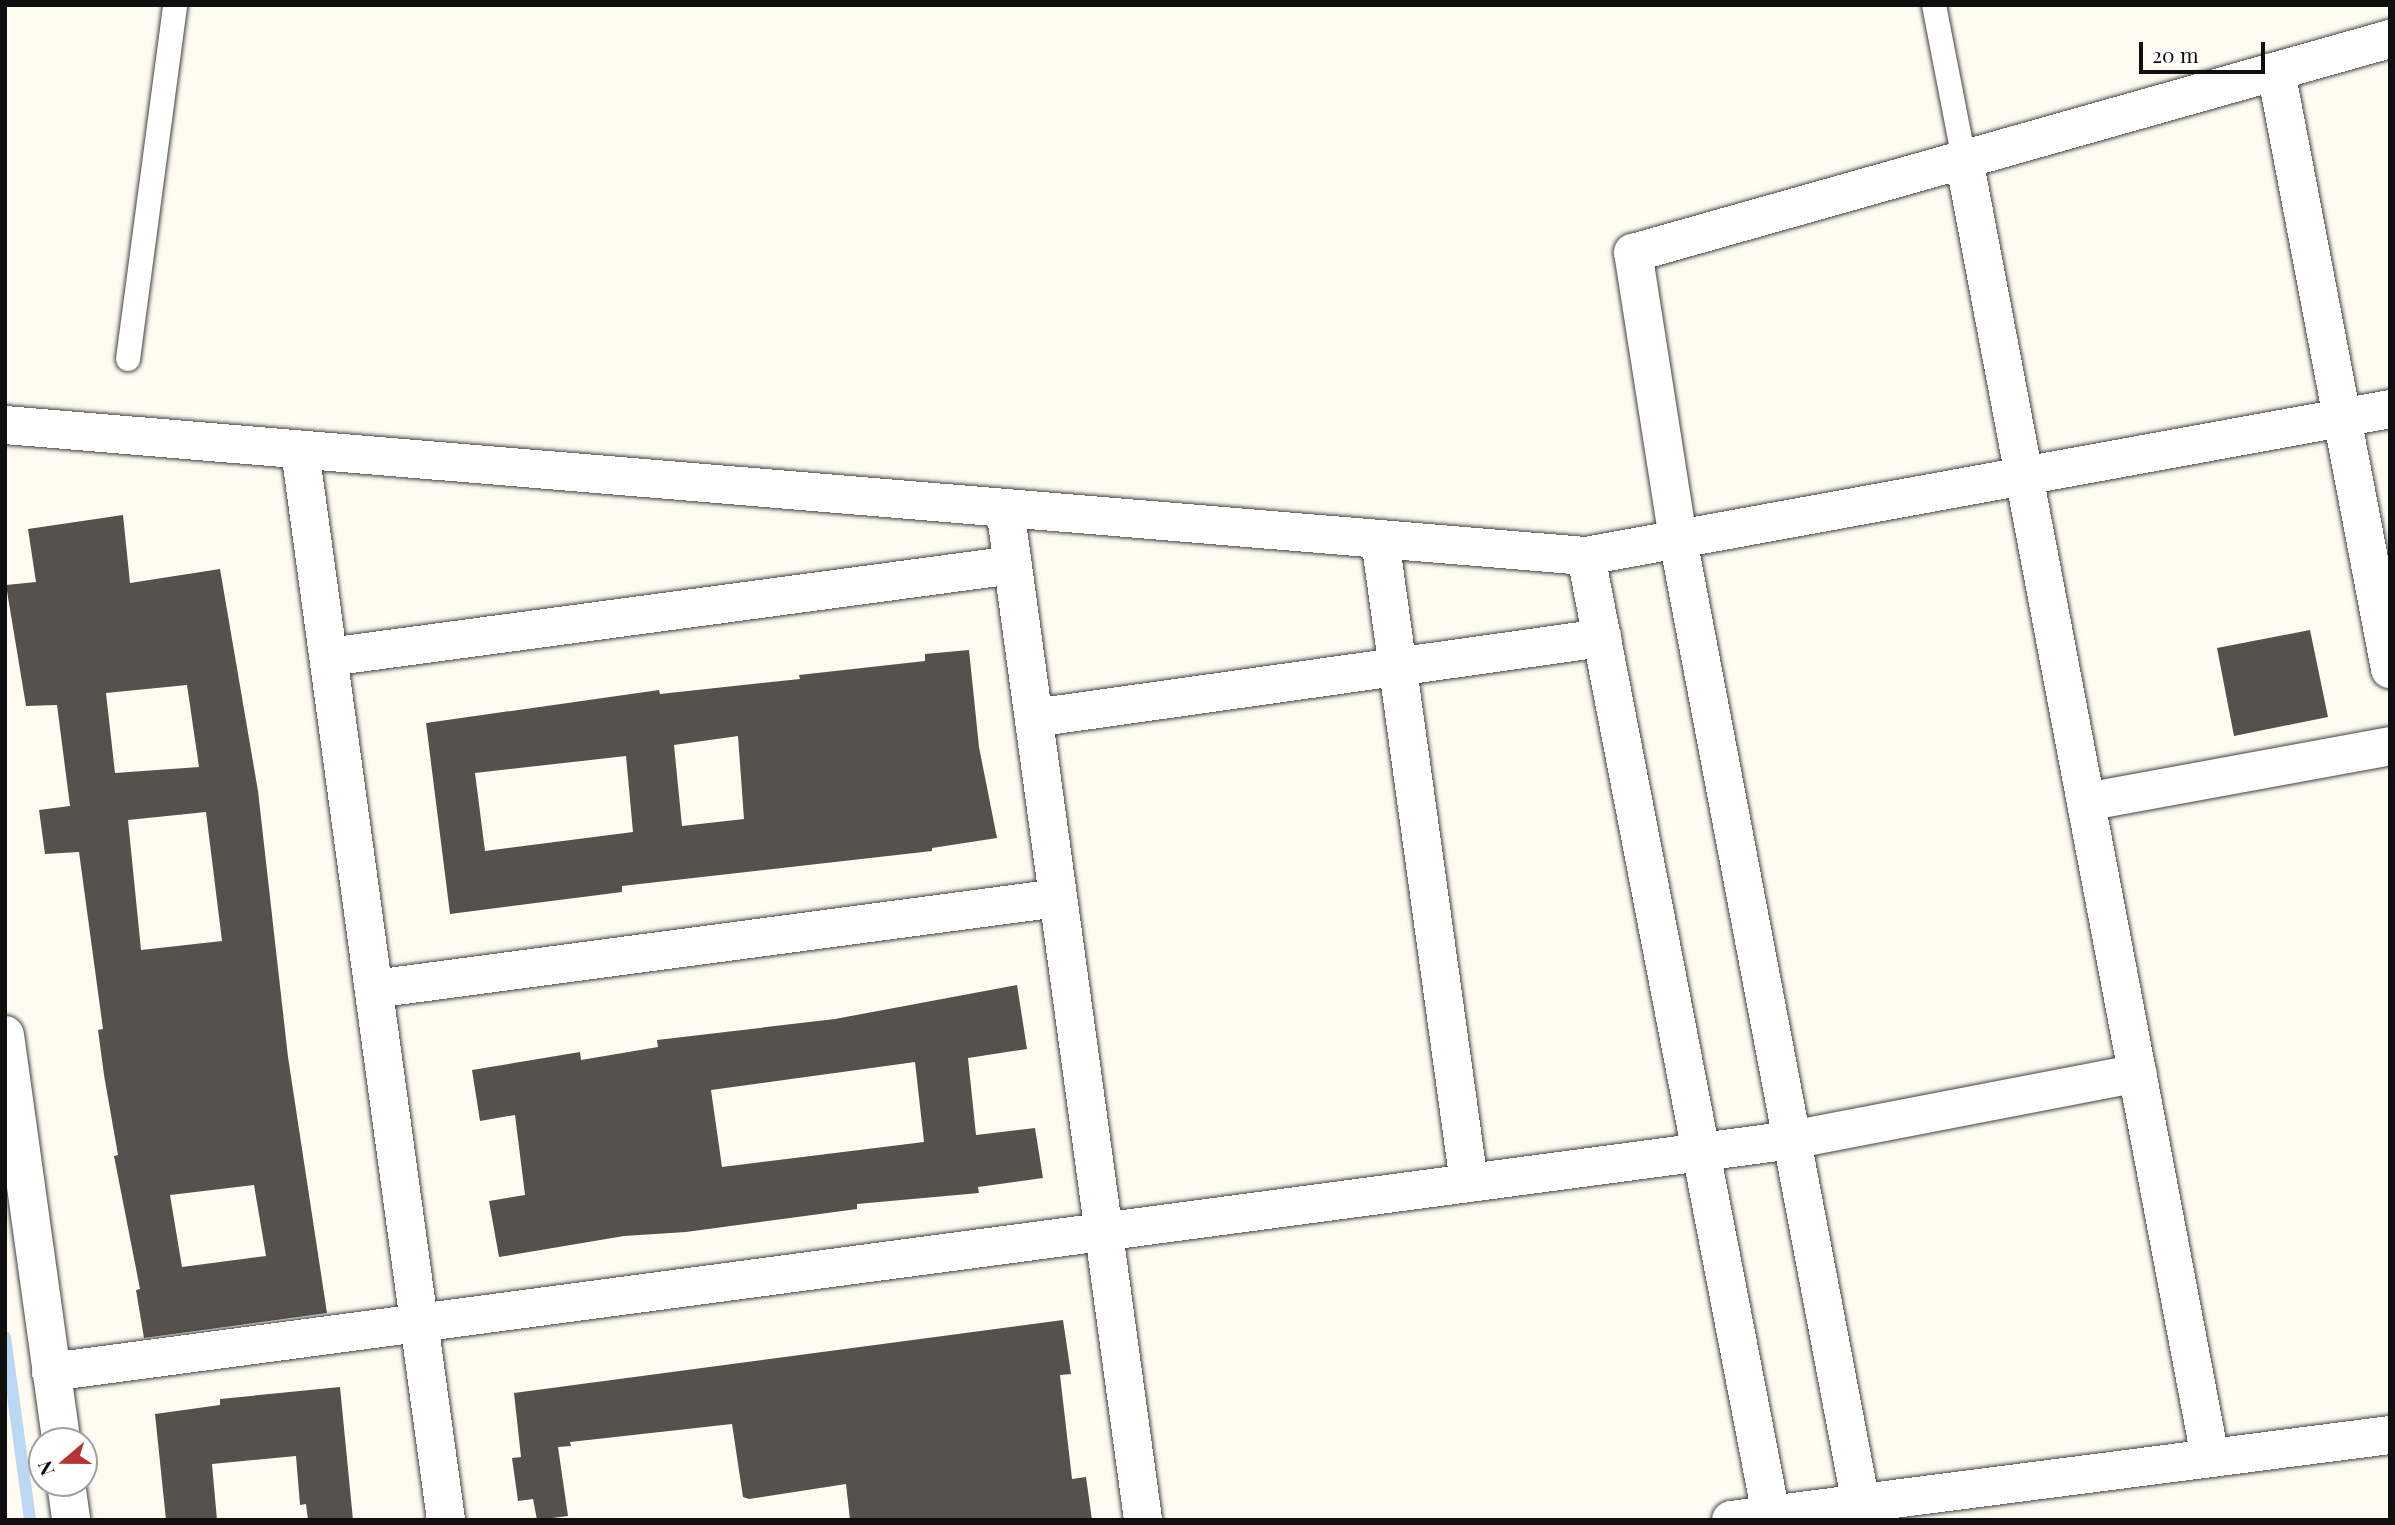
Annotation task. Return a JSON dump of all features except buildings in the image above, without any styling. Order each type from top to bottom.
[{"type":"street","points":[[1862,1511],[1678,539],[1633,253],[2390,39]]},
{"type":"street","points":[[2276,71],[2390,669]]},
{"type":"street","points":[[1964,159],[2210,1457]]},
{"type":"street","points":[[5,425],[1586,556],[2390,409]]},
{"type":"street","points":[[300,450],[446,1520]]},
{"type":"street","points":[[1005,508],[1143,1520]]},
{"type":"street","points":[[1380,539],[1469,1183]]},
{"type":"street","points":[[1586,556],[1704,1151],[1772,1517]]},
{"type":"street","points":[[329,657],[1013,565]]},
{"type":"street","points":[[1034,718],[1602,638]]},
{"type":"street","points":[[2086,802],[2390,746]]},
{"type":"street","points":[[374,989],[1058,898]]},
{"type":"street","points":[[5,1035],[59,1427]]},
{"type":"street","points":[[51,1372],[1791,1140],[2138,1073]]},
{"type":"street","points":[[1731,1520],[1862,1511],[2210,1457],[2390,1434]]},
{"type":"street","points":[[68,1497],[71,1520]]},
{"type":"lane","points":[[128,359],[175,5]]},
{"type":"lane","points":[[1934,5],[1964,159]]},
{"type":"waterway","points":[[5,1337],[30,1520]]}]
